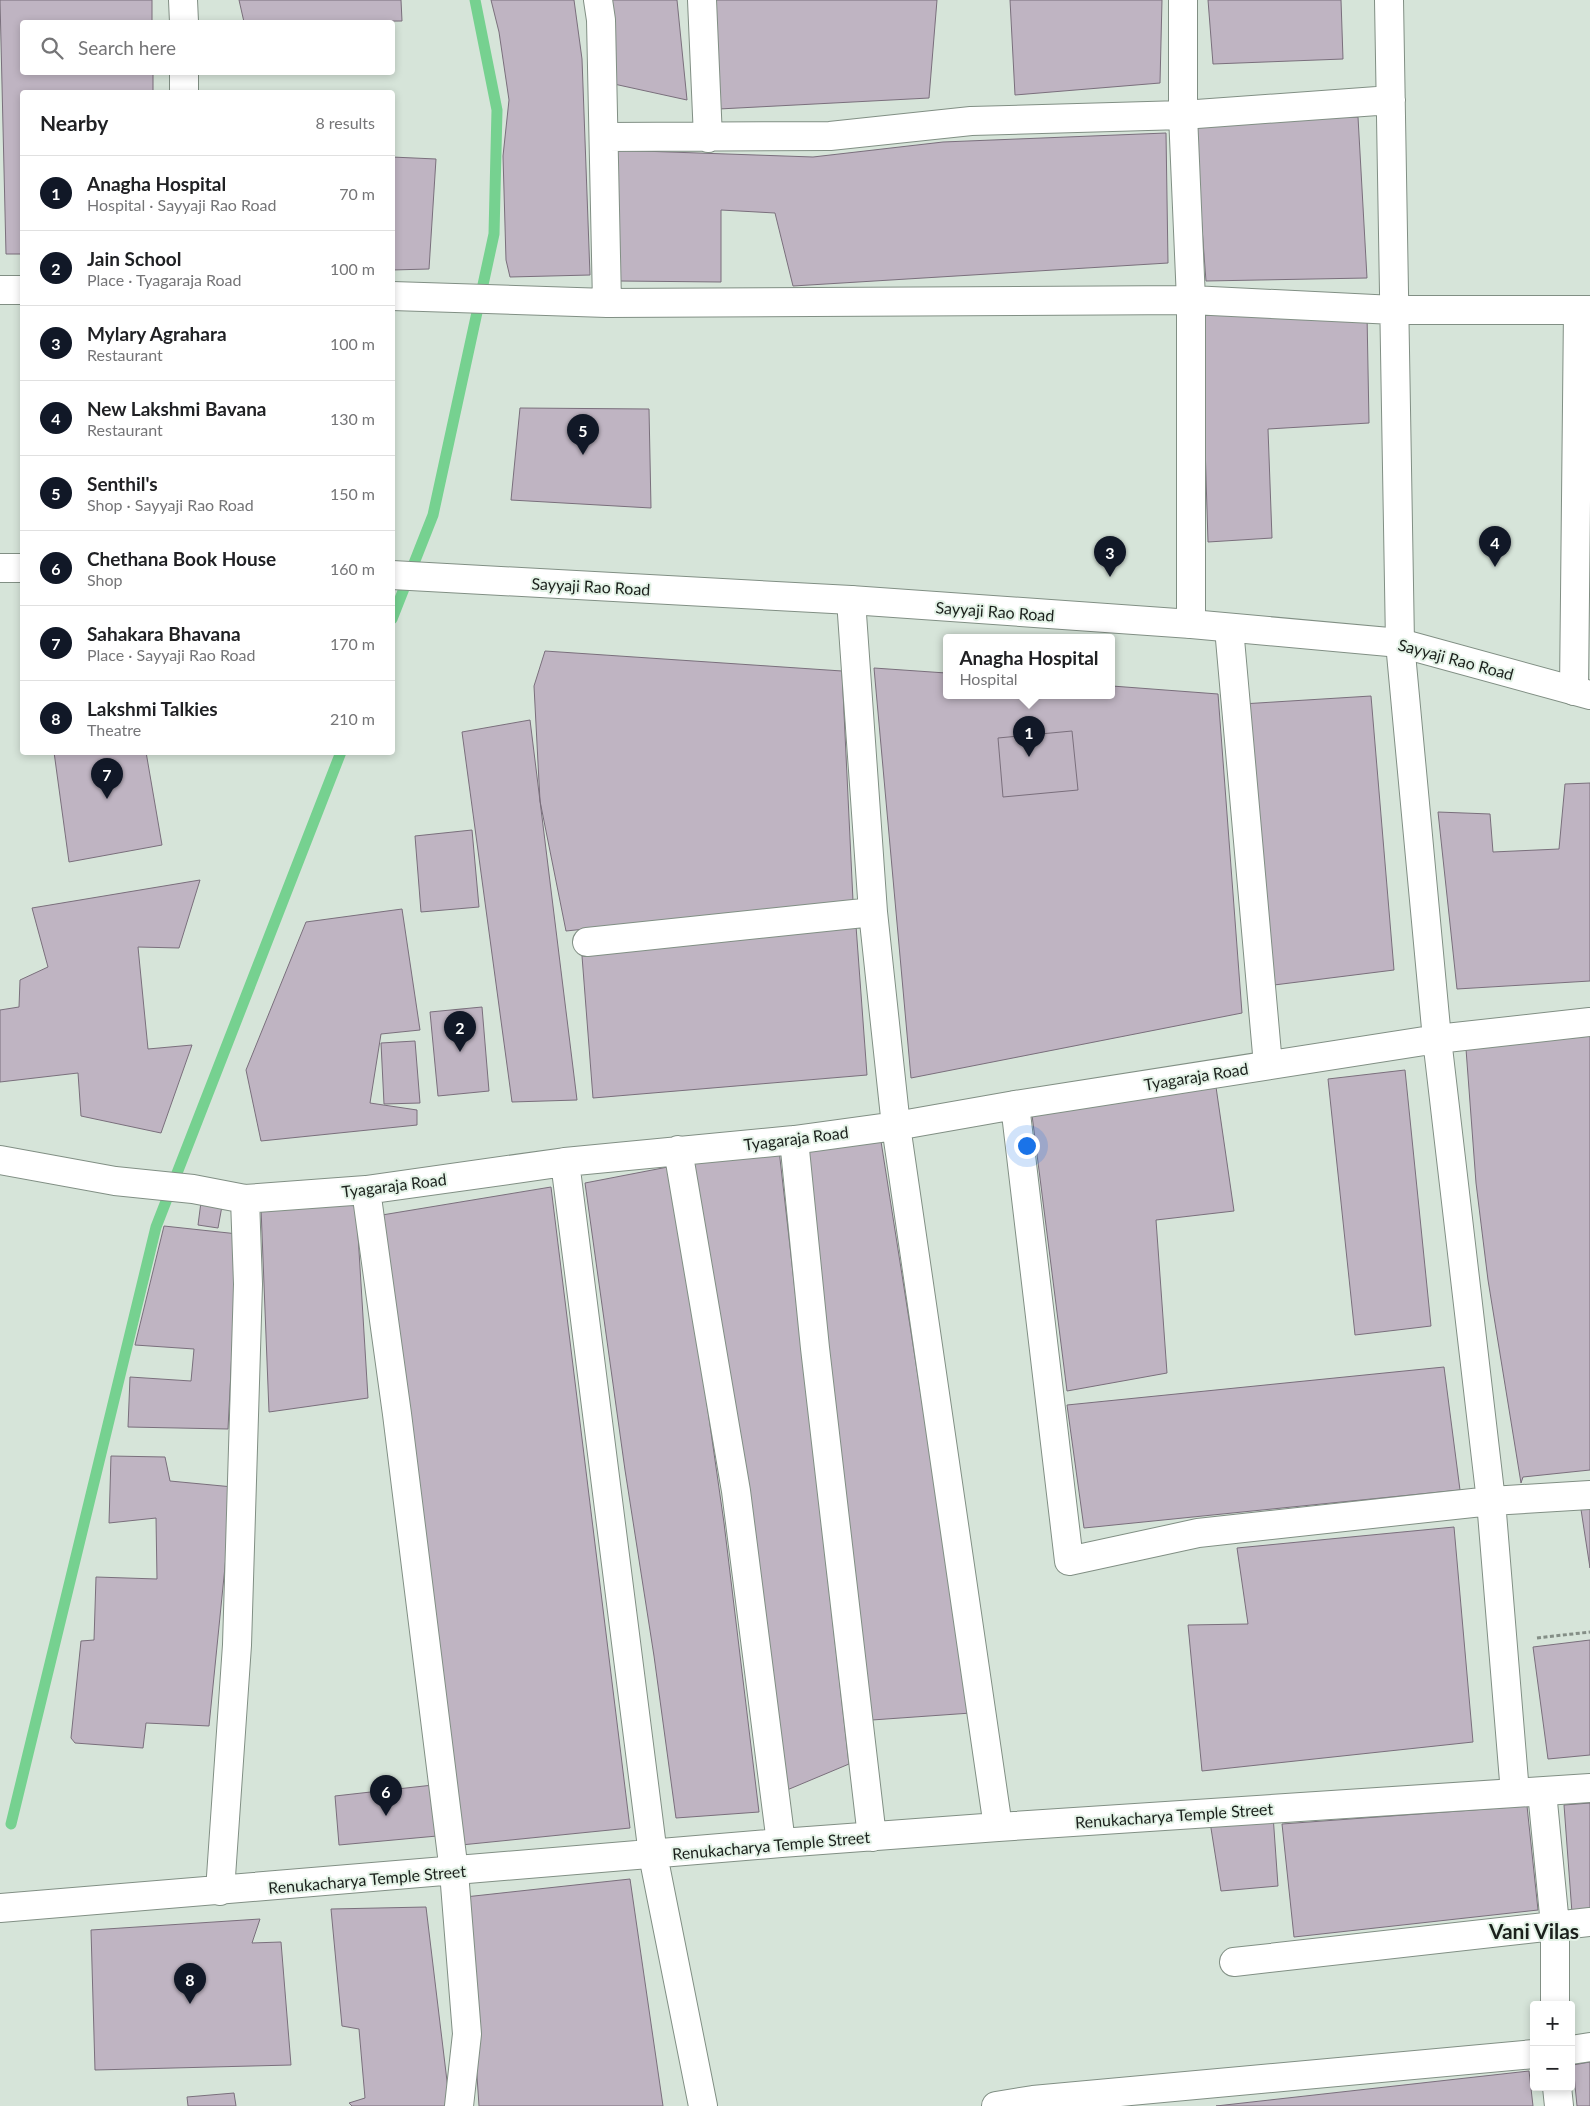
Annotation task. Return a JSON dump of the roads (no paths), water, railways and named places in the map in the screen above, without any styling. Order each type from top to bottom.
[{"type":"street","points":[[183,0],[184,20]]},
{"type":"street","points":[[598,0],[601,20],[607,303]]},
{"type":"street","points":[[702,0],[708,138]]},
{"type":"street","points":[[1183,0],[1183,115],[1191,300],[1191,624]]},
{"type":"street","points":[[1389,0],[1400,643],[1437,1039],[1491,1501],[1515,1793]]},
{"type":"street","points":[[184,75],[184,90]]},
{"type":"street","points":[[604,137],[830,136],[971,121],[1183,115],[1391,100]]},
{"type":"street","points":[[0,290],[20,290]]},
{"type":"street","points":[[395,296],[607,303],[1191,300],[1394,310],[1584,310],[1582,693]]},
{"type":"street","points":[[0,568],[20,568]]},
{"type":"street","name":"Sayyaji Rao Road","points":[[395,575],[851,600],[1191,624],[1400,643],[1582,693]]},
{"type":"street","points":[[851,600],[873,912],[896,1126],[998,1827]]},
{"type":"street","points":[[1229,628],[1268,1065]]},
{"type":"street","points":[[587,942],[873,912]]},
{"type":"street","name":"Tyagaraja Road","points":[[0,1160],[115,1180],[193,1189],[245,1199],[366,1190],[565,1162],[794,1140],[896,1126],[1015,1105],[1437,1039],[1590,1022]]},
{"type":"street","points":[[1015,1105],[1069,1561],[1198,1533],[1491,1501],[1590,1496]]},
{"type":"street","points":[[794,1140],[815,1348],[872,1837]]},
{"type":"street","points":[[678,1150],[736,1491],[781,1843]]},
{"type":"street","points":[[565,1162],[653,1855],[703,2106]]},
{"type":"street","points":[[366,1190],[397,1414],[454,1872],[467,2034],[459,2106]]},
{"type":"street","points":[[220,1891],[237,1645],[248,1284],[245,1199]]},
{"type":"street","name":"Renukacharya Temple Street","points":[[0,1908],[454,1872],[781,1843],[998,1827],[1515,1793],[1542,1798],[1590,1788]]},
{"type":"street","points":[[1542,1798],[1555,1925],[1555,2001]]},
{"type":"street","points":[[1234,1962],[1590,1922]]},
{"type":"street","points":[[1575,2049],[1590,2047]]},
{"type":"street","points":[[996,2106],[1033,2100],[1530,2054]]},
{"type":"street","points":[[1557,2091],[1559,2106]]},
{"type":"waterway","points":[[395,611],[433,515],[494,234],[497,110],[475,0]]},
{"type":"waterway","points":[[11,1824],[156,1227],[340,755]]},
{"type":"place","name":"Senthil's","points":[[583,455]]},
{"type":"place","name":"New Lakshmi Bavana","points":[[1495,567]]},
{"type":"place","name":"Mylary Agrahara","points":[[1110,577]]},
{"type":"place","name":"Anagha Hospital","points":[[1029,757]]},
{"type":"place","name":"Sahakara Bhavana","points":[[107,799]]},
{"type":"place","name":"Jain School","points":[[460,1052]]},
{"type":"place","name":"Chethana Book House","points":[[386,1816]]},
{"type":"place","name":"Lakshmi Talkies","points":[[190,2004]]},
{"type":"district","name":"Vani Vilas","points":[[1534,1930]]}]
